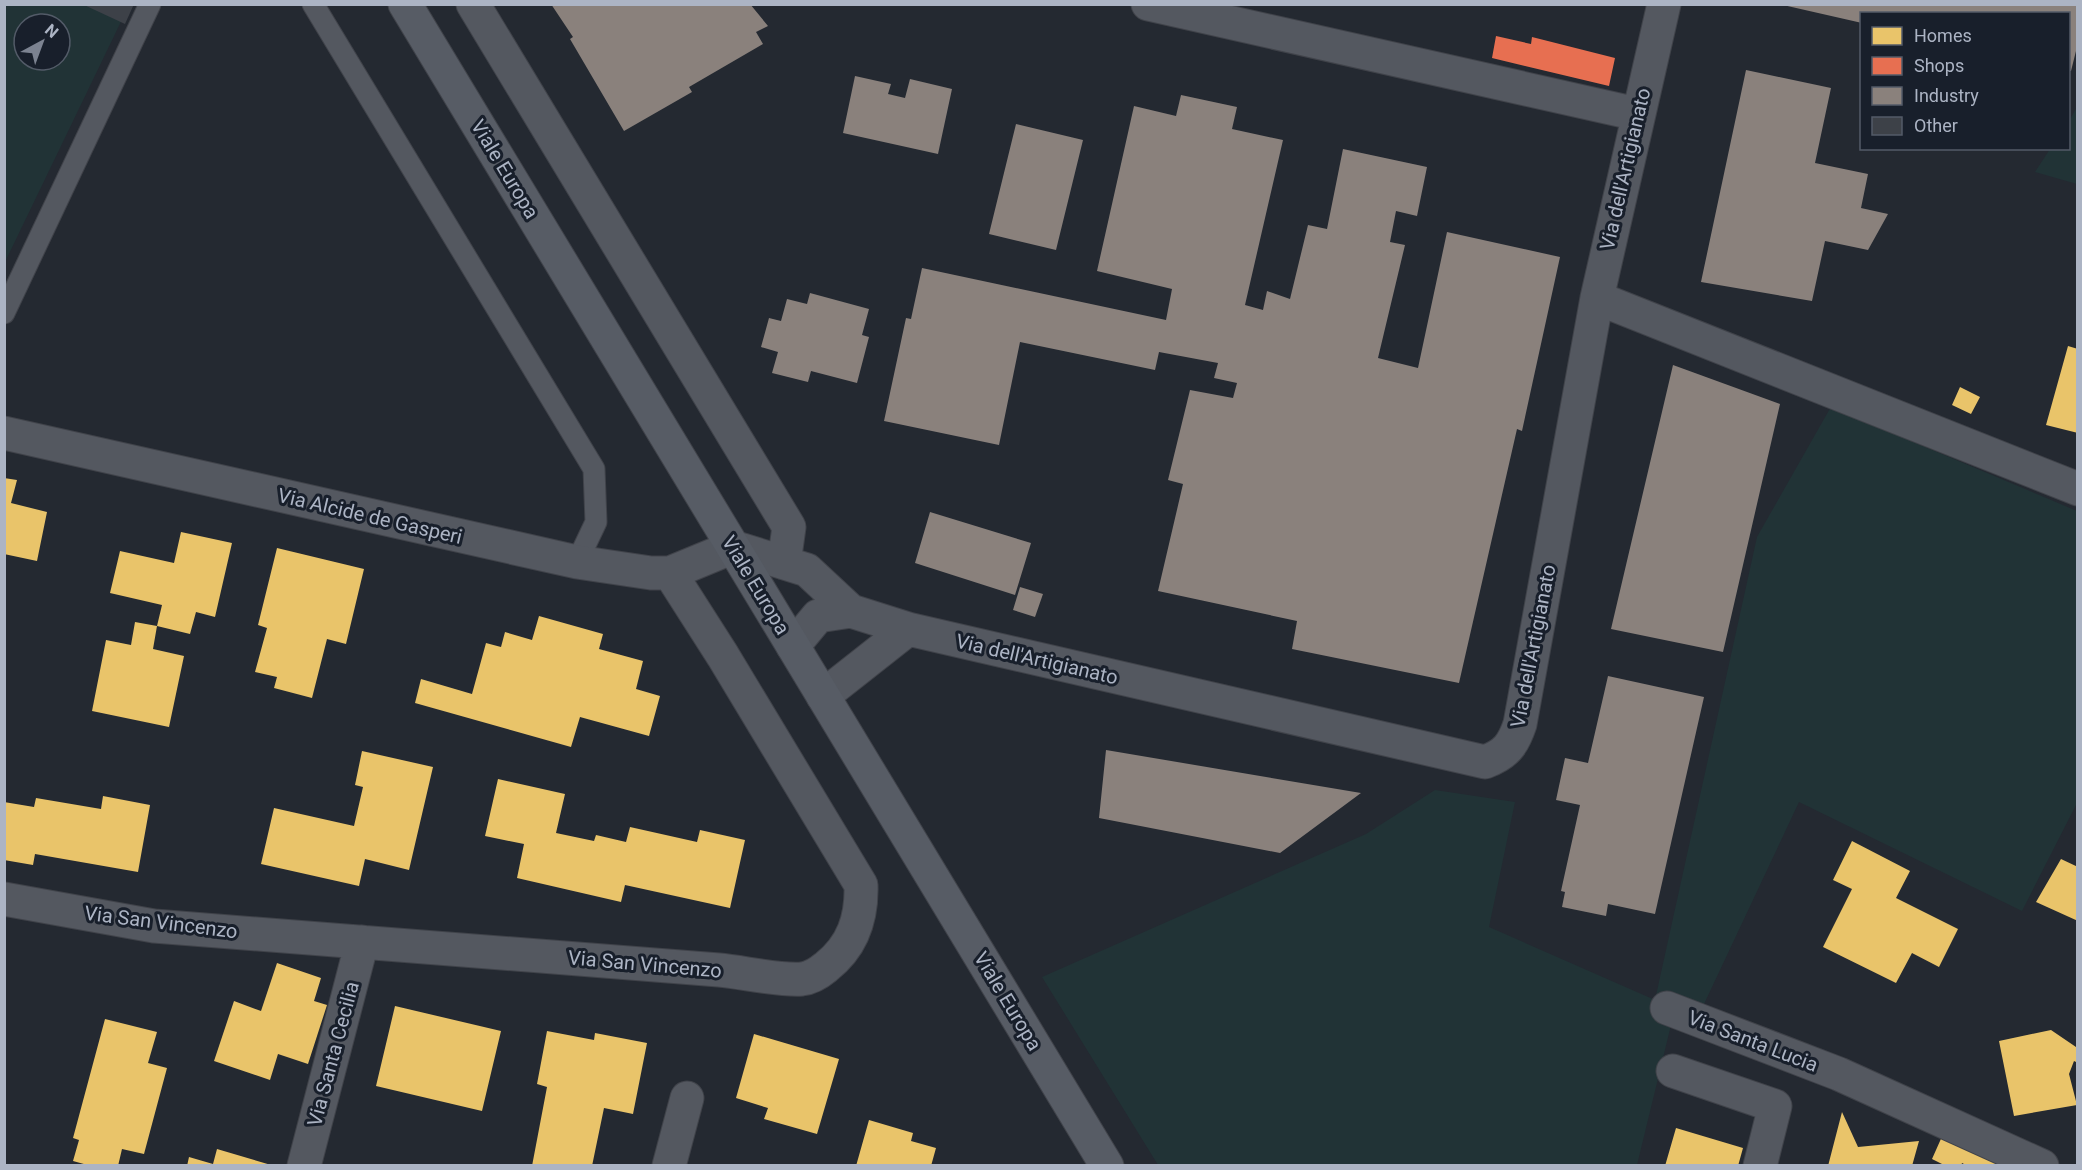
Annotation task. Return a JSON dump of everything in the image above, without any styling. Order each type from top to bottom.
[{"type":"main road","name":"Viale Europa","points":[[405,4],[1107,1166]]},
{"type":"street","points":[[473,4],[789,527],[783,563]]},
{"type":"street","points":[[1148,4],[1637,114]]},
{"type":"street","name":"Via dell'Artigianato","points":[[851,611],[908,629],[1464,759],[1485,762],[1502,756],[1514,743],[1520,724],[1597,298],[1637,114],[1664,4]]},
{"type":"street","points":[[1597,298],[2078,489]]},
{"type":"street","name":"Via Alcide de Gasperi","points":[[4,433],[577,562],[651,573],[670,573],[733,547]]},
{"type":"street","points":[[733,547],[807,570],[851,611]]},
{"type":"street","name":"Via San Vincenzo","points":[[4,899],[154,926],[719,970],[803,979],[821,971],[838,958],[857,924],[861,905],[861,885],[723,656],[670,573]]},
{"type":"street","points":[[793,646],[818,616],[851,611]]},
{"type":"street","points":[[823,696],[908,629]]},
{"type":"street","name":"Via Santa Cecilia","points":[[304,1166],[362,942]]},
{"type":"street","name":"Via Santa Lucia","points":[[1667,1008],[1839,1074],[2042,1166]]},
{"type":"street","points":[[1673,1071],[1775,1106],[1760,1166]]},
{"type":"street","points":[[669,1166],[687,1098]]},
{"type":"lane","points":[[4,313],[150,4]]},
{"type":"lane","points":[[313,4],[594,469],[596,522],[577,562]]},
{"type":"shaded area","points":[[4,5],[129,5],[5,262]]},
{"type":"shaded area","points":[[2077,107],[2077,184],[2035,172],[2049,150],[2070,150],[2070,119]]},
{"type":"shaded area","points":[[1832,405],[2077,511],[2077,803],[2022,911],[1799,802],[1704,1004],[1671,1025],[1637,1165],[1158,1165],[1042,977],[1366,834],[1435,790],[1515,802],[1489,927],[1655,1000],[1757,537]]},
{"type":"building: Homes","points":[[2068,346],[2078,349],[2078,433],[2046,425]]},
{"type":"building: Homes","points":[[1960,387],[1980,397],[1971,414],[1952,405]]},
{"type":"building: Homes","points":[[4,478],[17,480],[11,503],[47,512],[37,561],[4,554]]},
{"type":"building: Homes","points":[[181,532],[232,543],[215,617],[196,612],[190,634],[157,626],[162,605],[110,593],[120,551],[174,563]]},
{"type":"building: Homes","points":[[277,548],[364,569],[346,644],[327,639],[312,698],[274,688],[277,677],[255,672],[267,628],[258,625]]},
{"type":"building: Homes","points":[[539,616],[603,634],[599,649],[643,661],[636,689],[660,696],[649,736],[580,717],[571,747],[415,703],[421,679],[472,694],[486,643],[501,647],[505,632],[532,640]]},
{"type":"building: Homes","points":[[135,622],[157,626],[153,649],[184,656],[169,727],[92,711],[106,640],[131,645]]},
{"type":"building: Homes","points":[[362,751],[433,767],[409,870],[365,859],[359,886],[261,864],[274,808],[354,826],[363,787],[355,785]]},
{"type":"building: Homes","points":[[498,779],[565,794],[556,833],[594,841],[596,835],[626,842],[630,827],[697,842],[700,830],[745,840],[730,908],[625,885],[621,902],[517,878],[524,844],[485,836]]},
{"type":"building: Homes","points":[[103,796],[150,805],[138,872],[35,854],[33,865],[4,860],[4,802],[34,807],[36,798],[101,809]]},
{"type":"building: Homes","points":[[1852,841],[1910,871],[1896,898],[1958,929],[1939,967],[1912,953],[1896,983],[1823,947],[1852,889],[1833,880]]},
{"type":"building: Homes","points":[[2061,859],[2078,867],[2078,921],[2036,902]]},
{"type":"building: Homes","points":[[277,963],[321,978],[314,1001],[327,1005],[308,1064],[278,1054],[270,1080],[214,1061],[234,1001],[261,1011]]},
{"type":"building: Homes","points":[[395,1006],[501,1031],[482,1111],[376,1086]]},
{"type":"building: Homes","points":[[105,1019],[157,1032],[148,1063],[167,1068],[144,1154],[122,1149],[118,1166],[91,1166],[73,1161],[79,1140],[73,1138]]},
{"type":"building: Homes","points":[[2051,1030],[2076,1047],[2078,1044],[2078,1063],[2074,1061],[2069,1074],[2077,1105],[2014,1116],[1999,1041]]},
{"type":"building: Homes","points":[[547,1031],[594,1040],[595,1033],[647,1043],[633,1114],[604,1108],[592,1166],[532,1166],[547,1087],[537,1084]]},
{"type":"building: Homes","points":[[754,1034],[839,1059],[817,1134],[764,1119],[768,1108],[736,1098]]},
{"type":"building: Homes","points":[[1842,1112],[1858,1147],[1919,1141],[1912,1166],[1828,1166]]},
{"type":"building: Homes","points":[[869,1120],[913,1133],[911,1141],[936,1148],[931,1166],[856,1166]]},
{"type":"building: Homes","points":[[1676,1128],[1743,1148],[1738,1166],[1665,1166]]},
{"type":"building: Homes","points":[[1944,1132],[2020,1166],[1968,1166],[1962,1163],[1961,1166],[1946,1166],[1932,1159]]},
{"type":"building: Homes","points":[[217,1149],[271,1166],[187,1166],[189,1157],[213,1164]]},
{"type":"building: Shops","points":[[1496,36],[1531,44],[1532,37],[1615,58],[1609,86],[1492,58]]},
{"type":"building: Industry","points":[[551,4],[750,4],[768,26],[756,32],[763,44],[689,87],[692,92],[624,131],[570,39],[573,37]]},
{"type":"building: Industry","points":[[1783,5],[2078,5],[2078,43],[2070,71],[2070,12],[1860,12],[1860,23]]},
{"type":"building: Industry","points":[[1746,70],[1831,88],[1815,163],[1868,174],[1861,208],[1888,214],[1868,250],[1825,241],[1812,301],[1701,282]]},
{"type":"building: Industry","points":[[855,76],[891,84],[888,94],[905,98],[910,79],[952,89],[938,154],[843,133]]},
{"type":"building: Industry","points":[[1181,95],[1237,107],[1232,129],[1283,140],[1245,305],[1263,310],[1267,291],[1290,299],[1308,225],[1327,229],[1343,149],[1427,167],[1417,216],[1396,211],[1390,242],[1405,245],[1378,358],[1418,368],[1447,232],[1560,257],[1522,431],[1517,429],[1459,683],[1292,649],[1297,621],[1158,591],[1183,484],[1168,480],[1190,390],[1233,398],[1237,383],[1214,378],[1218,363],[1159,352],[1155,370],[1020,342],[999,445],[884,421],[906,318],[911,319],[922,268],[1166,320],[1172,289],[1097,271],[1134,106],[1176,116]]},
{"type":"building: Industry","points":[[1016,124],[1083,140],[1056,250],[989,234]]},
{"type":"building: Industry","points":[[810,293],[869,309],[862,335],[869,337],[857,383],[811,371],[808,382],[772,373],[778,352],[761,347],[769,318],[781,321],[787,299],[807,304]]},
{"type":"building: Industry","points":[[1673,365],[1780,404],[1723,652],[1611,629]]},
{"type":"building: Industry","points":[[930,512],[1031,543],[1015,595],[915,563]]},
{"type":"building: Industry","points":[[1020,587],[1043,594],[1035,617],[1013,610]]},
{"type":"building: Industry","points":[[1608,676],[1704,697],[1655,914],[1608,904],[1606,916],[1562,907],[1565,892],[1561,891],[1580,805],[1556,800],[1565,758],[1588,763]]},
{"type":"building: Industry","points":[[1106,750],[1361,793],[1280,853],[1099,818]]},
{"type":"building: Other","points":[[82,4],[134,4],[125,24]]}]
